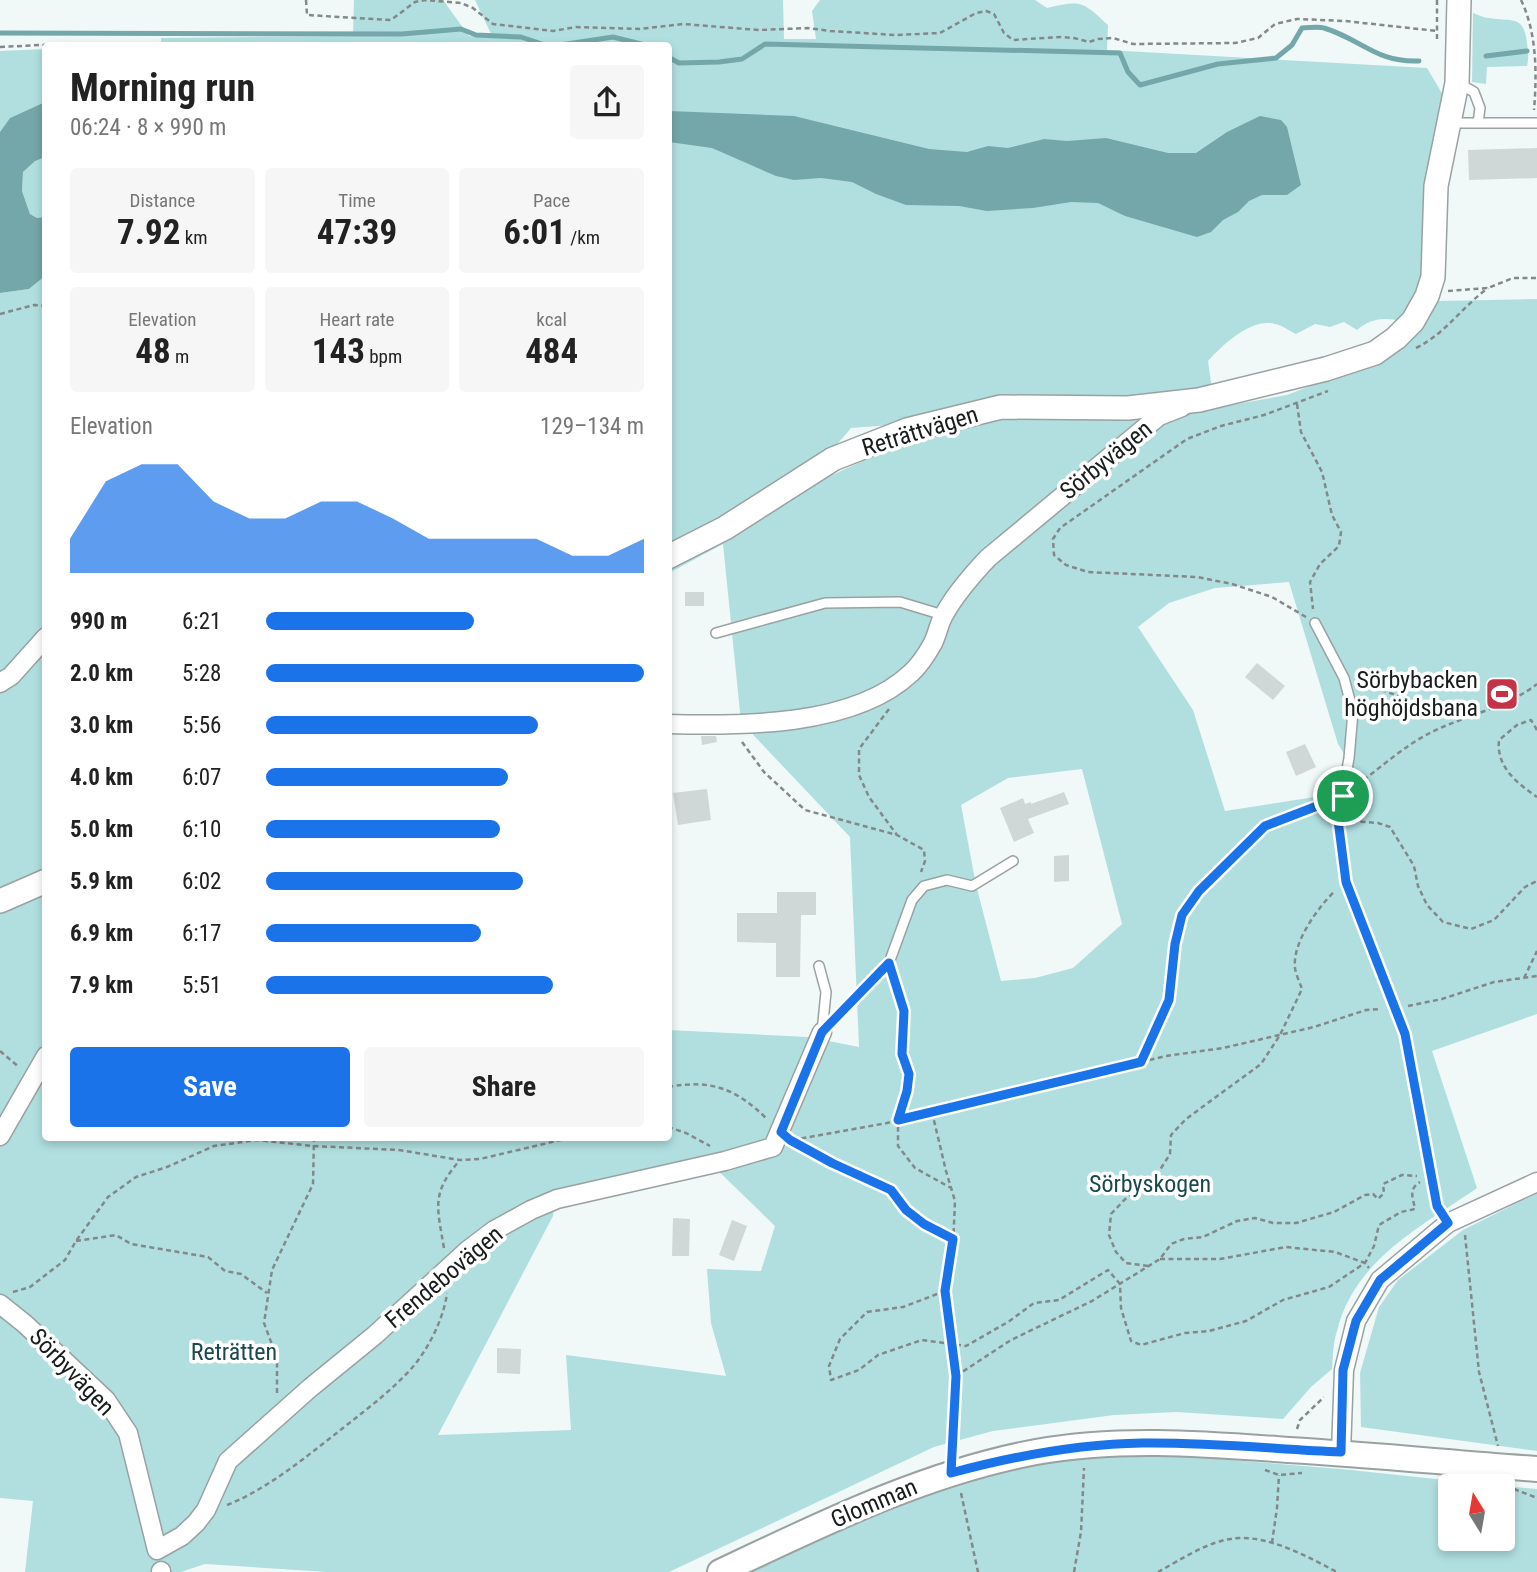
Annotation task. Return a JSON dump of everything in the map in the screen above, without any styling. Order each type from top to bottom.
[{"type":"main road","name":"Glomman","points":[[720,1572],[833,1520],[954,1486],[1038,1452],[1101,1445],[1206,1444],[1341,1452],[1537,1469]]},
{"type":"street","name":"Sörbyvägen","points":[[672,724],[729,726],[767,723],[819,715],[877,696],[911,673],[933,644],[943,615],[970,577],[1010,538],[1159,416],[1199,400],[1326,369],[1376,353],[1413,321],[1433,277],[1438,168],[1457,83],[1459,0]]},
{"type":"street","name":"Reträttvägen","points":[[672,555],[724,527],[834,459],[907,430],[1001,407],[1128,408],[1199,400]]},
{"type":"street","points":[[0,683],[11,676],[42,641]]},
{"type":"street","points":[[0,901],[42,883]]},
{"type":"street","name":"Frendebovägen","points":[[157,1550],[182,1536],[201,1516],[228,1461],[493,1231],[557,1199],[774,1147],[822,1032]]},
{"type":"street","points":[[0,1136],[42,1062]]},
{"type":"street","points":[[1341,1452],[1343,1370],[1356,1321],[1380,1280],[1456,1220],[1537,1182]]},
{"type":"street","name":"Sörbyvägen","points":[[3,1299],[106,1400],[128,1433],[157,1550]]},
{"type":"lane","points":[[1457,83],[1474,92],[1480,108],[1478,123]]},
{"type":"lane","points":[[1450,123],[1535,123]]},
{"type":"lane","points":[[716,633],[825,603],[900,602],[943,615]]},
{"type":"lane","points":[[1315,623],[1344,678],[1353,712],[1349,758],[1338,820],[1346,882],[1405,1034],[1437,1206],[1456,1220]]},
{"type":"lane","points":[[822,1032],[889,963],[912,900],[924,886],[947,880],[972,886],[1013,860]]},
{"type":"lane","points":[[819,965],[826,992],[822,1032]]},
{"type":"lane","name":"Sörbyvägen","points":[[157,1550],[160,1572]]},
{"type":"path","points":[[306,0],[307,15],[376,20],[391,20],[415,2],[451,2],[473,8],[493,24],[553,31],[576,27],[640,29],[683,24],[723,25],[751,30],[808,28],[882,34],[924,34],[940,33],[976,13],[986,11],[994,14],[1004,33],[1013,40],[1059,37],[1089,42],[1113,38],[1133,44],[1235,43],[1258,38],[1275,24],[1297,19],[1345,21],[1437,31]]},
{"type":"path","points":[[1521,0],[1531,31],[1534,52],[1537,87],[1535,123]]},
{"type":"path","points":[[0,47],[42,45]]},
{"type":"path","points":[[1409,351],[1451,324],[1476,296],[1488,288],[1513,278],[1537,278]]},
{"type":"path","points":[[1429,290],[1440,292],[1488,288]]},
{"type":"path","points":[[0,314],[34,305],[42,306]]},
{"type":"path","points":[[1315,623],[1272,597],[1232,584],[1197,577],[1088,572],[1066,565],[1054,555],[1053,539],[1060,528],[1187,439],[1297,404],[1333,388]]},
{"type":"path","points":[[1297,404],[1301,432],[1322,472],[1332,515],[1341,532],[1339,546],[1320,564],[1310,582],[1315,623]]},
{"type":"path","points":[[1344,678],[1405,698],[1434,713],[1462,718]]},
{"type":"path","points":[[1141,1062],[1169,1000],[1175,944],[1182,915],[1199,891],[1265,826],[1343,796],[1427,735],[1462,718],[1493,709],[1537,684]]},
{"type":"path","points":[[891,706],[859,749],[859,775],[869,797],[897,835]]},
{"type":"path","points":[[1537,730],[1531,720],[1517,725],[1500,740],[1498,752],[1505,768],[1517,783],[1537,797]]},
{"type":"path","points":[[729,726],[764,772],[805,810],[897,835],[924,850],[925,861],[912,900]]},
{"type":"path","points":[[1338,820],[1378,823],[1390,827],[1414,866],[1426,905],[1443,922],[1471,929],[1494,920],[1525,887],[1537,881]]},
{"type":"path","points":[[1148,1266],[1126,1263],[1116,1252],[1109,1235],[1111,1214],[1131,1193],[1158,1173],[1170,1154],[1171,1135],[1186,1119],[1261,1064],[1280,1035],[1302,989],[1295,968],[1296,953],[1305,930],[1321,905],[1346,882]]},
{"type":"path","points":[[1524,978],[1537,951]]},
{"type":"path","points":[[889,963],[904,1011],[902,1054],[909,1074],[898,1120],[898,1146],[915,1168],[951,1188]]},
{"type":"path","points":[[953,1239],[924,1224],[906,1210],[891,1190],[790,1140],[898,1120],[1141,1062],[1280,1035],[1366,1010],[1395,1008],[1442,999],[1494,982],[1537,976]]},
{"type":"path","points":[[0,1051],[32,1077]]},
{"type":"path","points":[[672,1087],[693,1084],[724,1088],[746,1099],[781,1132]]},
{"type":"path","points":[[932,1112],[955,1200],[953,1239],[945,1291],[956,1376],[954,1486],[978,1572]]},
{"type":"path","points":[[672,1128],[715,1149]]},
{"type":"path","points":[[3,1299],[30,1287],[65,1260],[108,1197],[136,1177],[167,1167],[214,1146],[250,1141]]},
{"type":"path","points":[[266,1141],[400,1150],[460,1160],[480,1159],[556,1141]]},
{"type":"path","points":[[278,1417],[276,1357],[264,1323],[272,1270],[313,1184],[314,1141]]},
{"type":"path","points":[[201,1516],[244,1498],[281,1477],[376,1402],[413,1367],[434,1333],[447,1296],[437,1212],[440,1189],[446,1176],[460,1160]]},
{"type":"path","points":[[945,1291],[902,1307],[867,1312],[841,1339],[829,1366],[831,1380],[859,1370],[878,1355],[922,1340],[966,1346],[1009,1322],[1034,1303],[1059,1300],[1108,1270],[1120,1284],[1121,1308],[1131,1342],[1141,1345],[1246,1321],[1283,1300],[1329,1287],[1365,1263],[1374,1246],[1379,1225],[1401,1212],[1416,1209],[1411,1192],[1414,1186],[1422,1181],[1416,1175],[1402,1175],[1383,1184],[1384,1193],[1378,1199],[1373,1194],[1365,1195],[1334,1212],[1296,1223],[1273,1223],[1255,1217],[1237,1221],[1203,1237],[1184,1239],[1171,1244],[1160,1259],[1120,1284],[1092,1301],[1011,1340],[956,1376]]},
{"type":"path","points":[[1456,1220],[1479,1371],[1503,1466]]},
{"type":"path","points":[[76,1241],[116,1235],[131,1244],[208,1258],[225,1271],[241,1274],[268,1293]]},
{"type":"path","points":[[1160,1259],[1220,1259],[1286,1247],[1335,1252],[1365,1263],[1380,1280]]},
{"type":"path","points":[[1261,1468],[1269,1474],[1292,1473],[1295,1436],[1300,1420],[1343,1383]]},
{"type":"path","points":[[1075,1469],[1094,1467]]},
{"type":"path","points":[[1074,1572],[1081,1532],[1084,1468]]},
{"type":"path","points":[[1272,1543],[1278,1508],[1279,1475]]},
{"type":"path","points":[[1516,1490],[1537,1498]]},
{"type":"path","points":[[1158,1572],[1200,1548],[1238,1538],[1272,1543],[1301,1553],[1337,1572]]},
{"type":"green space","points":[[354,0],[443,0],[469,36],[492,36],[475,0],[783,0],[784,39],[816,39],[812,11],[820,0],[1035,0],[1047,8],[1068,4],[1087,7],[1108,25],[1107,50],[1427,68],[1446,100],[1431,151],[1426,181],[1421,296],[1402,321],[1378,320],[1357,330],[1344,322],[1330,327],[1315,324],[1296,334],[1275,324],[1266,323],[1247,328],[1229,340],[1208,361],[1212,389],[1161,400],[954,407],[917,415],[890,425],[851,428],[836,445],[811,464],[672,545],[672,42],[161,42],[161,38],[353,36]]},
{"type":"green space","points":[[1473,13],[1485,18],[1519,23],[1525,34],[1527,66],[1487,67],[1486,84],[1472,82]]},
{"type":"green space","points":[[42,49],[42,103],[10,118],[0,132],[0,51]]},
{"type":"green space","points":[[42,158],[42,217],[37,218],[30,214],[22,191],[23,172],[35,160]]},
{"type":"green space","points":[[42,278],[42,875],[0,894],[0,293],[29,289]]},
{"type":"green space","name":"Sörbyskogen","points":[[1537,299],[1537,1014],[1432,1051],[1477,1188],[1413,1231],[1374,1264],[1346,1306],[1336,1336],[1332,1369],[1311,1387],[1283,1419],[1177,1412],[1114,1415],[993,1431],[934,1447],[669,1572],[327,1572],[205,1564],[181,1572],[25,1572],[33,1501],[0,1498],[0,911],[42,892],[42,1141],[672,1141],[672,1030],[808,1037],[859,1047],[850,837],[741,722],[723,544],[672,571],[672,564],[817,482],[948,422],[1004,412],[1215,408],[1287,395],[1362,366],[1439,301]],"holes":[[[1289,582],[1338,744],[1366,789],[1225,811],[1193,710],[1138,627],[1169,603],[1215,588]],[[1082,769],[1122,924],[1073,968],[1035,978],[1001,981],[976,885],[961,805],[1008,778]],[[708,1161],[775,1226],[761,1271],[707,1269],[711,1323],[726,1376],[566,1355],[571,1430],[438,1435],[553,1216],[555,1197]]]},
{"type":"green space","points":[[1537,1193],[1537,1451],[1361,1427],[1360,1373],[1379,1307],[1398,1280],[1463,1230]]},
{"type":"green space","points":[[1145,1453],[1438,1479],[1438,1551],[1515,1551],[1516,1487],[1537,1489],[1537,1572],[741,1572],[812,1537],[957,1481],[1036,1463]]},
{"type":"shaded area","points":[[42,103],[42,158],[23,172],[22,191],[30,214],[42,217],[42,278],[29,289],[0,293],[0,132],[10,118]]},
{"type":"shaded area","points":[[672,111],[794,116],[929,149],[967,152],[988,146],[1008,148],[1044,139],[1067,141],[1106,138],[1168,153],[1196,153],[1227,132],[1260,116],[1281,120],[1287,127],[1301,185],[1287,195],[1262,195],[1249,201],[1211,232],[1197,237],[1125,216],[1098,203],[1071,202],[987,211],[959,206],[906,205],[852,182],[821,178],[794,180],[776,176],[712,148],[672,142]]},
{"type":"building","points":[[1537,148],[1537,178],[1469,180],[1468,150]]},
{"type":"building","points":[[685,592],[704,592],[704,606],[685,606]]},
{"type":"building","points":[[1257,663],[1285,686],[1273,700],[1245,677]]},
{"type":"building","points":[[701,736],[716,736],[717,742],[702,745]]},
{"type":"building","points":[[1305,744],[1316,767],[1296,776],[1286,752]]},
{"type":"building","points":[[707,789],[711,820],[678,825],[673,793]]},
{"type":"building","points":[[1064,792],[1069,804],[1028,819],[1034,833],[1014,842],[1000,808],[1023,798],[1025,804],[1031,804]]},
{"type":"building","points":[[1069,855],[1069,881],[1054,882],[1054,856]]},
{"type":"building","points":[[777,892],[816,892],[816,915],[801,915],[800,977],[776,977],[776,943],[737,942],[737,913],[777,913]]},
{"type":"building","points":[[673,1218],[690,1219],[689,1256],[672,1256]]},
{"type":"building","points":[[732,1220],[747,1226],[734,1261],[719,1255]]},
{"type":"building","points":[[497,1348],[521,1349],[520,1374],[497,1373]]},
{"type":"waterway","points":[[672,59],[679,63],[742,59],[765,44],[1120,53],[1128,72],[1140,85],[1218,64],[1276,58],[1292,45],[1302,28],[1316,27],[1337,33],[1391,58],[1419,61]]},
{"type":"waterway","points":[[0,33],[402,34],[461,29],[476,35],[521,37],[536,42]]},
{"type":"waterway","points":[[580,42],[613,37],[633,42]]},
{"type":"waterway","points":[[1486,56],[1527,51]]},
{"type":"place","name":"Sörbybacken höghöjdsbana","points":[[1502,694]]},
{"type":"route","points":[[1343,796],[1338,820],[1346,882],[1405,1034],[1437,1206],[1448,1223],[1380,1280],[1356,1321],[1343,1370],[1341,1452],[1206,1444],[1101,1445],[1038,1452],[951,1473],[956,1376],[945,1291],[953,1239],[924,1224],[906,1210],[891,1190],[832,1163],[790,1140],[781,1132],[822,1032],[889,963],[904,1011],[902,1054],[909,1074],[898,1120],[1141,1062],[1169,1000],[1175,944],[1182,915],[1199,891],[1265,826],[1343,796]]},
{"type":"park label","name":"Reträtten","points":[[234,1352]]}]
